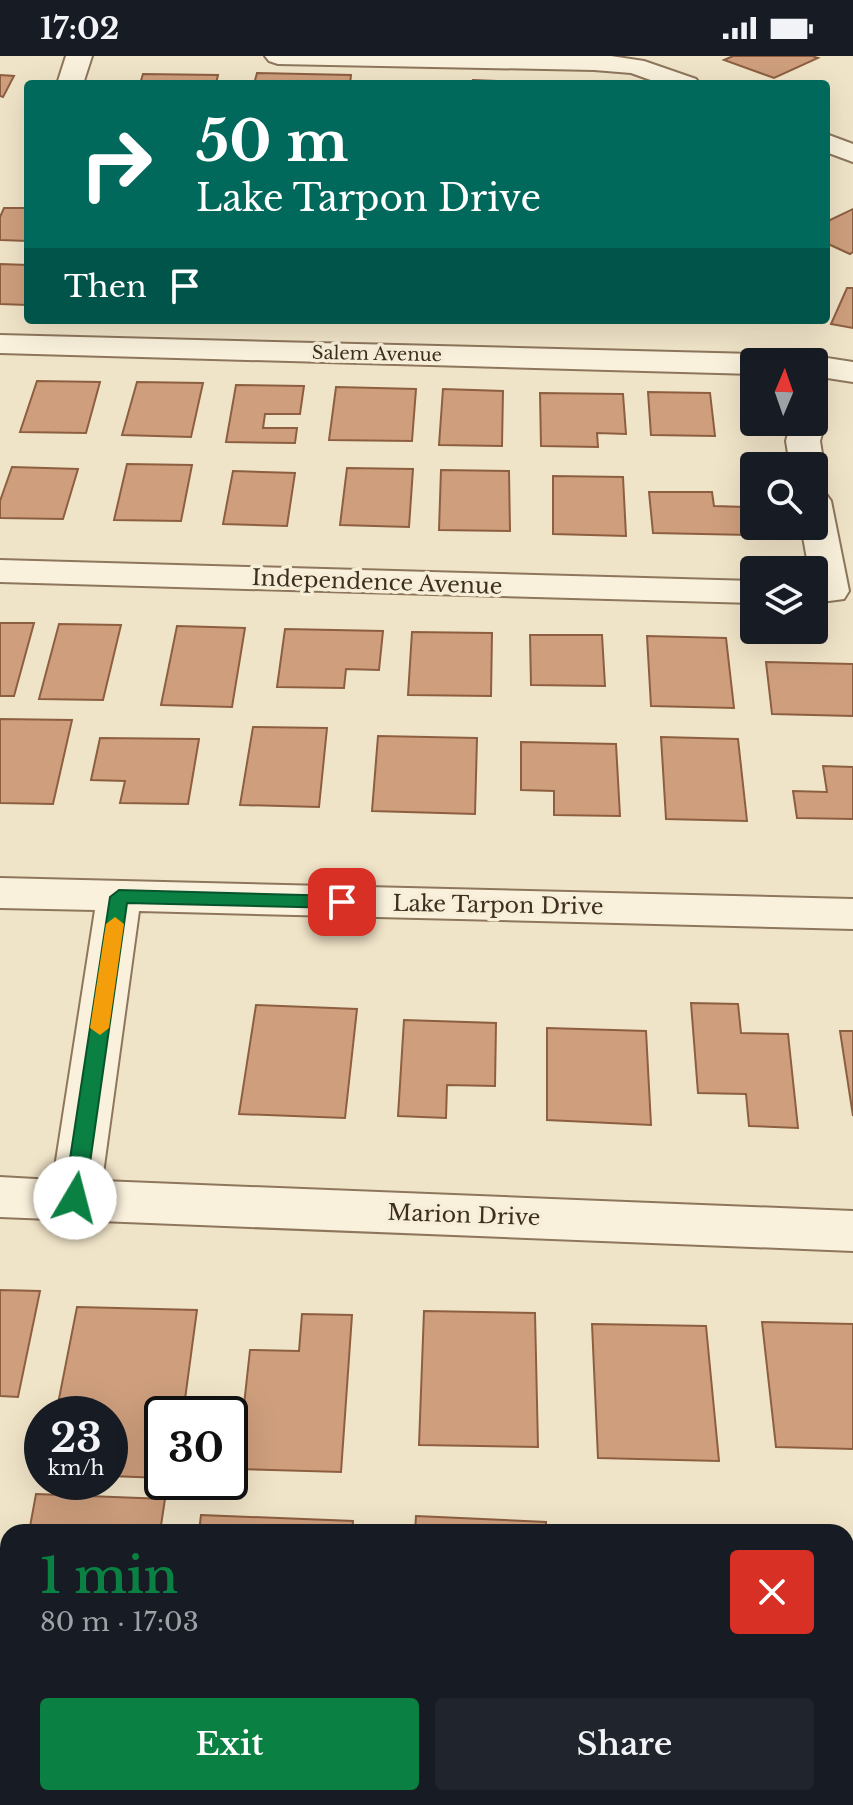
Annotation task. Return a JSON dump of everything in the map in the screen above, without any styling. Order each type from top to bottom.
[{"type":"street","points":[[71,80],[79,56]]},
{"type":"street","points":[[278,56],[594,62],[635,66],[675,80]]},
{"type":"street","points":[[402,80],[404,58]]},
{"type":"street","name":"Salem Avenue","points":[[0,344],[740,364]]},
{"type":"street","name":"Independence Avenue","points":[[0,571],[740,592]]},
{"type":"street","name":"Lake Tarpon Drive","points":[[0,893],[853,914]]},
{"type":"street","points":[[75,1198],[119,897]]},
{"type":"street","name":"Marion Drive","points":[[0,1197],[853,1231]]},
{"type":"building","points":[[733,56],[818,58],[774,78],[724,60]]},
{"type":"building","points":[[257,73],[351,75],[350,80],[255,80]]},
{"type":"building","points":[[143,74],[218,75],[217,80],[141,80]]},
{"type":"building","points":[[0,75],[14,76],[3,97],[0,96]]},
{"type":"building","points":[[4,208],[24,208],[24,241],[0,240],[0,217]]},
{"type":"building","points":[[853,209],[853,252],[850,254],[830,245],[830,220]]},
{"type":"building","points":[[0,264],[24,265],[24,305],[0,304]]},
{"type":"building","points":[[847,288],[853,288],[853,328],[831,324]]},
{"type":"building","points":[[37,381],[100,382],[86,433],[20,432]]},
{"type":"building","points":[[137,382],[203,383],[191,437],[122,435]]},
{"type":"building","points":[[236,385],[304,386],[300,414],[265,414],[263,428],[297,428],[295,443],[226,442]]},
{"type":"building","points":[[336,387],[416,389],[412,441],[329,440]]},
{"type":"building","points":[[443,389],[503,391],[502,446],[439,445]]},
{"type":"building","points":[[648,392],[710,393],[715,436],[651,435]]},
{"type":"building","points":[[540,393],[623,394],[626,434],[597,433],[598,447],[541,446]]},
{"type":"building","points":[[127,464],[192,465],[181,521],[114,520]]},
{"type":"building","points":[[12,467],[78,469],[63,519],[0,518],[0,501]]},
{"type":"building","points":[[347,468],[413,469],[409,527],[340,525]]},
{"type":"building","points":[[441,470],[509,471],[510,531],[439,530]]},
{"type":"building","points":[[233,471],[295,473],[287,526],[223,524]]},
{"type":"building","points":[[553,476],[623,477],[626,536],[553,534]]},
{"type":"building","points":[[649,492],[712,492],[714,506],[740,507],[740,535],[653,533]]},
{"type":"building","points":[[0,623],[34,623],[14,696],[0,696]]},
{"type":"building","points":[[59,624],[121,625],[103,700],[39,699]]},
{"type":"building","points":[[177,626],[245,628],[232,707],[161,705]]},
{"type":"building","points":[[285,629],[383,631],[379,670],[346,669],[344,688],[277,687]]},
{"type":"building","points":[[412,632],[492,633],[491,696],[408,695]]},
{"type":"building","points":[[530,635],[602,635],[605,686],[531,685]]},
{"type":"building","points":[[647,636],[726,638],[734,708],[651,706]]},
{"type":"building","points":[[766,662],[853,664],[853,716],[772,714]]},
{"type":"building","points":[[0,719],[72,720],[53,804],[0,803]]},
{"type":"building","points":[[253,727],[327,728],[319,807],[240,805]]},
{"type":"building","points":[[378,736],[477,738],[475,814],[372,811]]},
{"type":"building","points":[[661,737],[738,739],[747,821],[666,819]]},
{"type":"building","points":[[100,738],[199,739],[188,804],[120,803],[125,781],[91,780]]},
{"type":"building","points":[[521,742],[616,744],[620,816],[554,815],[554,791],[521,790]]},
{"type":"building","points":[[823,766],[853,767],[853,819],[797,818],[793,791],[827,792]]},
{"type":"building","points":[[691,1003],[738,1004],[741,1033],[788,1034],[798,1128],[749,1126],[746,1094],[698,1093]]},
{"type":"building","points":[[256,1005],[357,1009],[345,1118],[239,1114]]},
{"type":"building","points":[[404,1020],[496,1023],[495,1086],[447,1085],[446,1118],[398,1116]]},
{"type":"building","points":[[547,1028],[646,1031],[651,1125],[547,1120]]},
{"type":"building","points":[[840,1031],[853,1031],[853,1116]]},
{"type":"building","points":[[0,1290],[40,1291],[18,1397],[0,1396]]},
{"type":"building","points":[[77,1307],[197,1310],[185,1396],[144,1396],[144,1477],[128,1477],[128,1396],[60,1396]]},
{"type":"building","points":[[424,1311],[535,1313],[538,1447],[419,1445]]},
{"type":"building","points":[[302,1314],[352,1315],[341,1472],[248,1469],[248,1396],[245,1396],[250,1350],[299,1351]]},
{"type":"building","points":[[762,1322],[853,1324],[853,1449],[776,1447]]},
{"type":"building","points":[[592,1324],[706,1326],[719,1461],[598,1458]]},
{"type":"building","points":[[128,1498],[165,1500],[161,1524],[30,1524],[35,1500],[128,1500]]},
{"type":"building","points":[[201,1515],[353,1521],[353,1524],[200,1524]]},
{"type":"building","points":[[416,1516],[546,1522],[546,1524],[416,1524]]},
{"type":"slow traffic","points":[[100,1028],[115,924]]},
{"type":"route","points":[[75,1198],[119,897],[342,902]]}]
